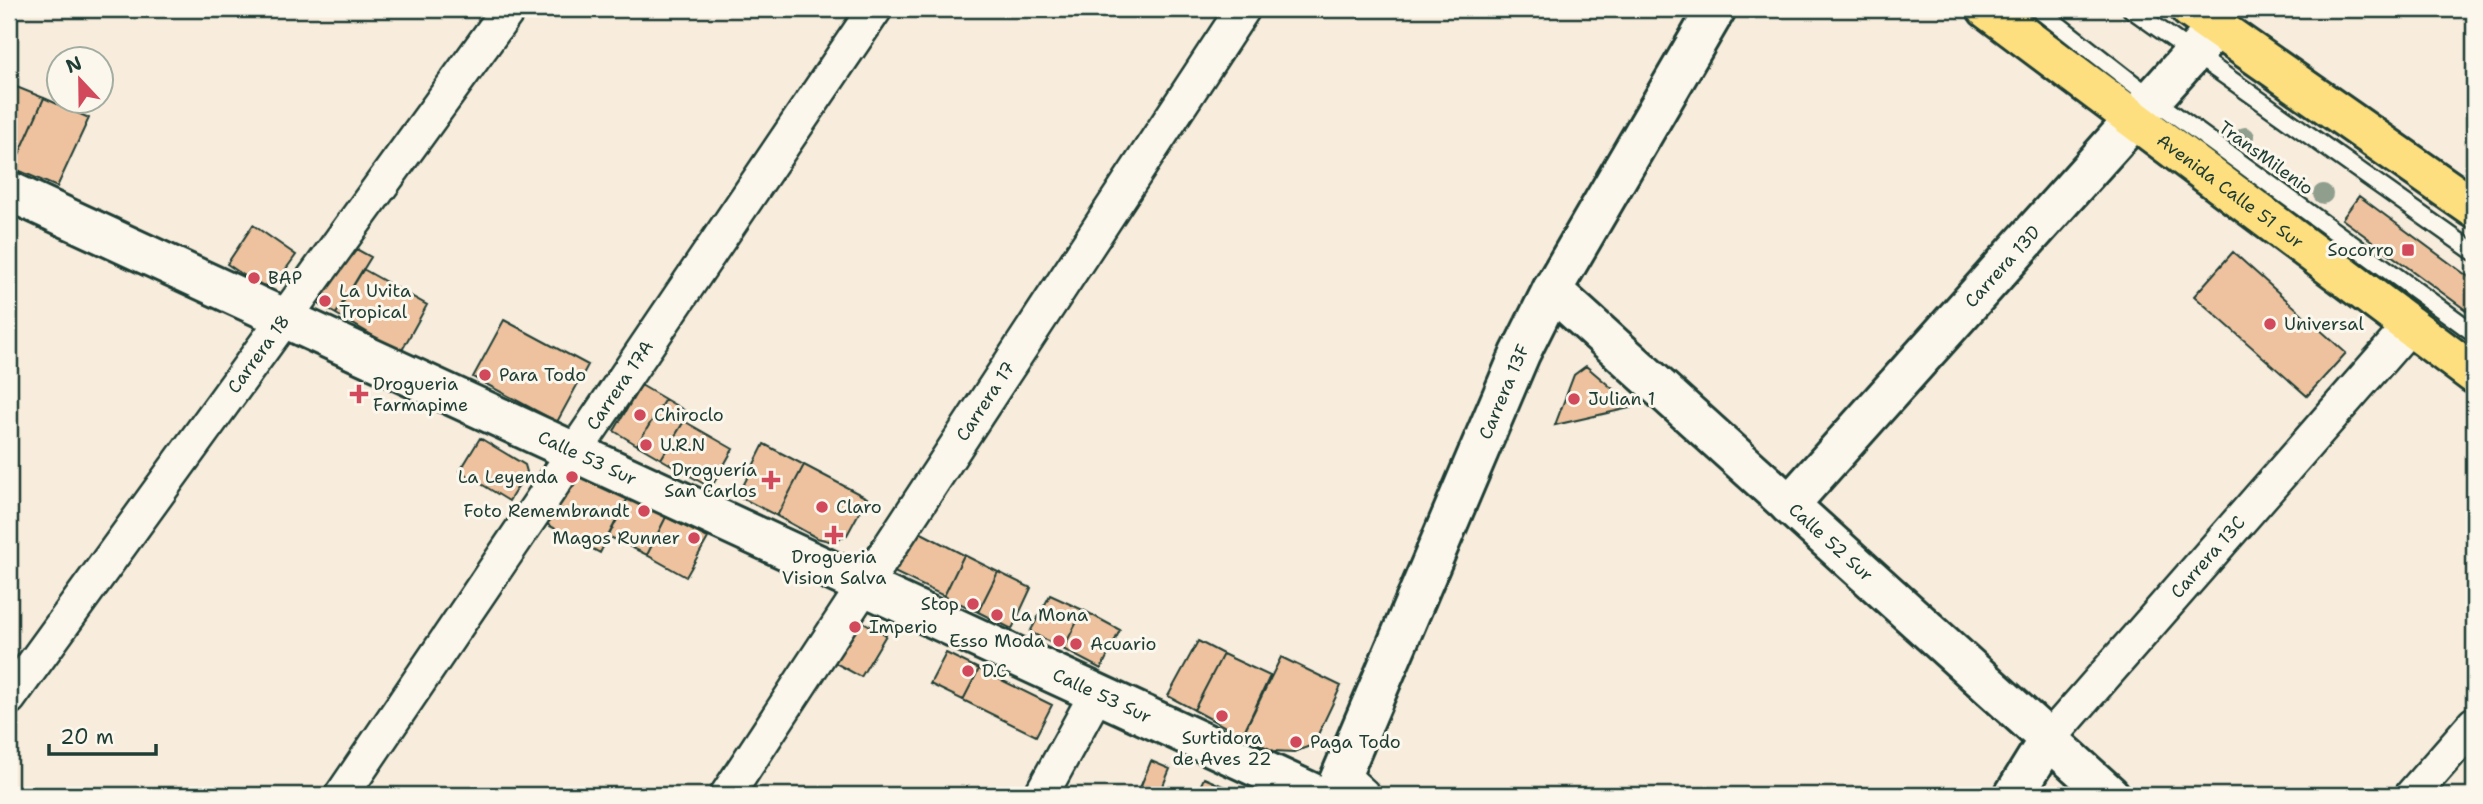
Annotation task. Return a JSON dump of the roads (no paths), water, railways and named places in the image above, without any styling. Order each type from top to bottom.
[{"type":"main road","name":"Avenida Calle 51 Sur","points":[[1987,9],[2144,110],[2410,326],[2474,374]]},
{"type":"main road","points":[[2201,30],[2474,208]]},
{"type":"street","name":"Carrera 18","points":[[9,698],[509,9]]},
{"type":"street","name":"Carrera 17A","points":[[342,795],[875,9]]},
{"type":"street","name":"Carrera 17","points":[[727,795],[1243,9]]},
{"type":"street","name":"Carrera 13F","points":[[1339,790],[1520,354],[1552,290],[1716,9]]},
{"type":"street","name":"Carrera 13D","points":[[1789,505],[2144,110],[2201,30]]},
{"type":"street","name":"Calle 53 Sur","points":[[9,191],[1097,693],[1339,790]]},
{"type":"street","name":"Calle 52 Sur","points":[[1552,290],[2110,795]]},
{"type":"street","name":"Carrera 13C","points":[[2014,795],[2048,740],[2410,326]]},
{"type":"street","points":[[1041,795],[1097,693]]},
{"type":"street","points":[[2412,795],[2474,724]]},
{"type":"lane","name":"TransMilenio","points":[[2038,9],[2144,110],[2474,333]]},
{"type":"lane","points":[[2131,9],[2201,30],[2474,251]]},
{"type":"place","name":"Socorro","points":[[2408,250]]},
{"type":"place","name":"BAP","points":[[254,278]]},
{"type":"place","name":"La Uvita Tropical","points":[[325,301]]},
{"type":"place","name":"Universal","points":[[2270,324]]},
{"type":"place","name":"Para Todo","points":[[485,375]]},
{"type":"place","name":"Drogueria Farmapime","points":[[359,394]]},
{"type":"place","name":"Julian 1","points":[[1574,399]]},
{"type":"place","name":"Chiroclo","points":[[640,415]]},
{"type":"place","name":"U.R.N","points":[[646,445]]},
{"type":"place","name":"La Leyenda","points":[[572,477]]},
{"type":"place","name":"Droguería San Carlos","points":[[771,480]]},
{"type":"place","name":"Claro","points":[[822,507]]},
{"type":"place","name":"Foto Remembrandt","points":[[644,511]]},
{"type":"place","name":"Drogueria Vision Salva","points":[[834,535]]},
{"type":"place","name":"Magos Runner","points":[[694,538]]},
{"type":"place","name":"Stop","points":[[973,604]]},
{"type":"place","name":"La Mona","points":[[997,615]]},
{"type":"place","name":"Imperio","points":[[855,627]]},
{"type":"place","name":"Esso Moda","points":[[1059,641]]},
{"type":"place","name":"Acuario","points":[[1076,644]]},
{"type":"place","name":"D.C","points":[[968,671]]},
{"type":"place","name":"Surtidora de Aves 22","points":[[1222,716]]},
{"type":"place","name":"Paga Todo","points":[[1296,742]]}]
